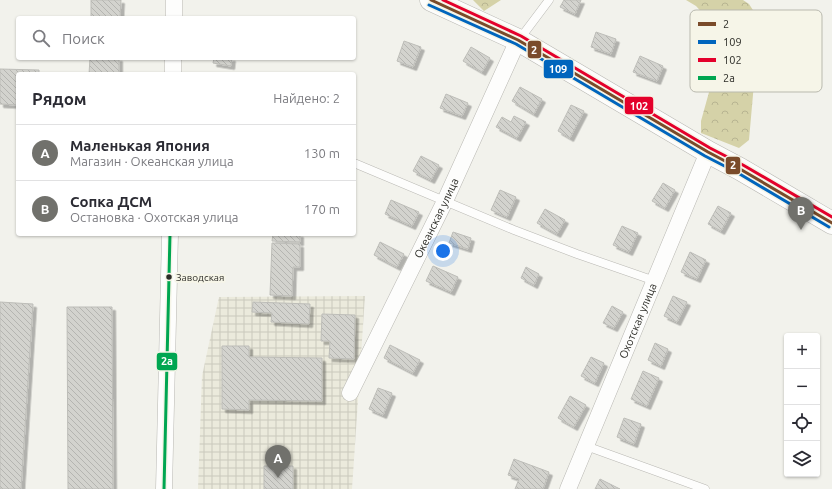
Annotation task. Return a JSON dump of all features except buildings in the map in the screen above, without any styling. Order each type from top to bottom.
[{"type":"main road","points":[[431,0],[518,40],[832,223]]},
{"type":"street","name":"Океанская улица","points":[[350,393],[445,201],[518,40]]},
{"type":"street","points":[[173,60],[173,72]]},
{"type":"street","name":"Охотская улица","points":[[568,489],[708,152]]},
{"type":"street","points":[[164,489],[170,236]]},
{"type":"lane","points":[[518,40],[549,0]]},
{"type":"lane","points":[[356,164],[528,235],[655,281]]},
{"type":"lane","points":[[586,446],[705,489]]},
{"type":"shaded area","points":[[365,296],[352,489],[198,489],[202,376],[219,297]]},
{"type":"green space","points":[[473,0],[501,0],[484,11]]},
{"type":"green space","points":[[686,0],[743,0],[749,4],[753,10],[700,10]]},
{"type":"green space","points":[[709,92],[753,92],[749,140],[739,148],[701,133],[701,121]]},
{"type":"transit line","name":"2","points":[[431,0],[518,40],[832,223]]},
{"type":"transit line","name":"102","points":[[443,0],[521,36],[710,148],[743,165],[832,217]]},
{"type":"transit line","name":"109","points":[[429,5],[516,44],[705,156],[738,173],[829,227]]},
{"type":"transit line","name":"2а","points":[[164,489],[170,236]]},
{"type":"place","name":"Сопка ДСМ","points":[[801,230]]},
{"type":"place","name":"Заводская","points":[[169,277]]},
{"type":"place","name":"Маленькая Япония","points":[[278,478]]}]
